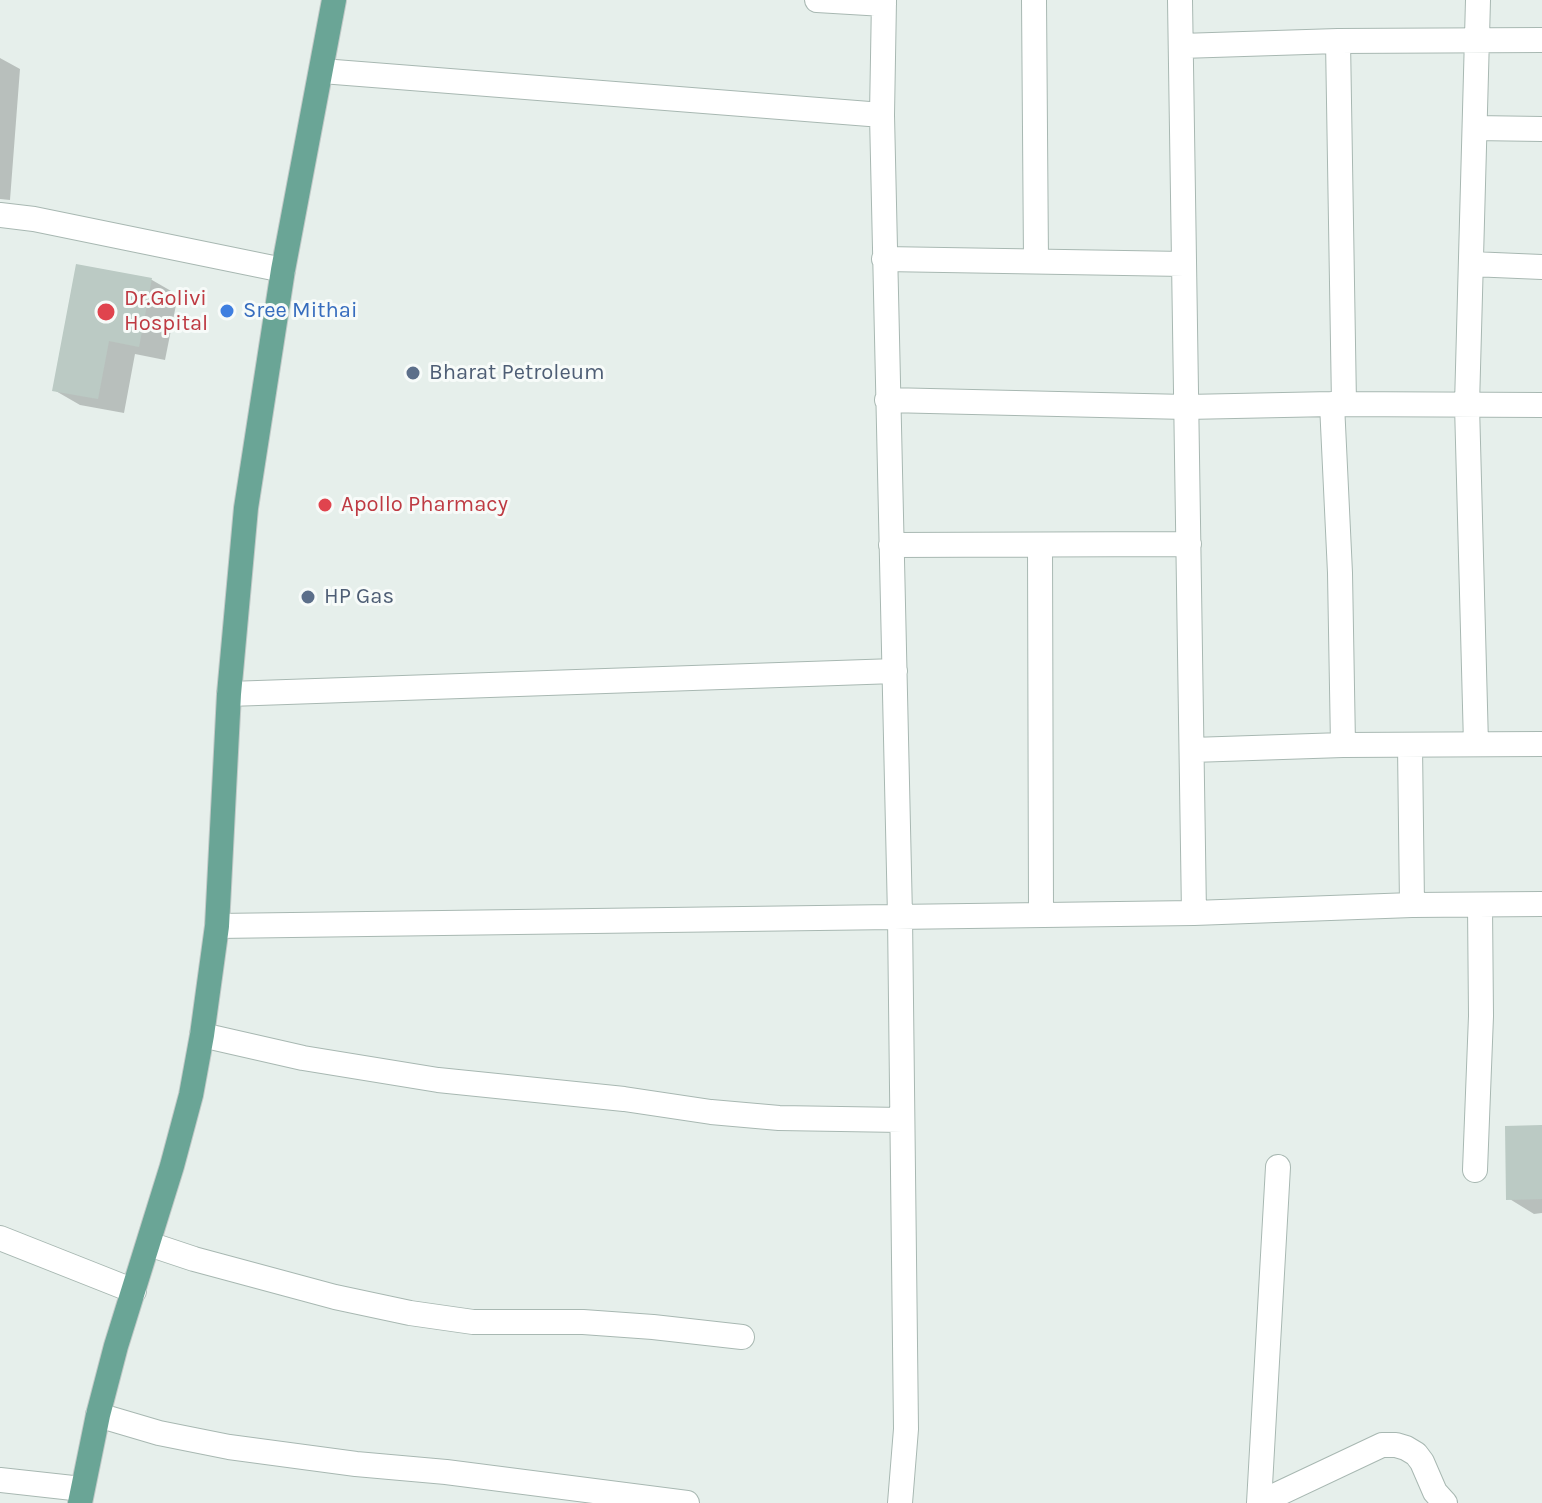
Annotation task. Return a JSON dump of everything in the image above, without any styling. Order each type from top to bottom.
[{"type":"main road","points":[[81,1496],[116,1346],[187,1109],[202,1035],[217,926],[229,694],[246,508],[283,270],[334,0]]},
{"type":"street","points":[[817,0],[884,2],[884,259],[900,916],[906,1429],[900,1503]]},
{"type":"street","points":[[1034,0],[1036,261]]},
{"type":"street","points":[[1180,0],[1194,913]]},
{"type":"street","points":[[1476,744],[1467,405],[1478,0]]},
{"type":"street","points":[[1181,46],[1542,40]]},
{"type":"street","points":[[1338,41],[1338,404],[1343,745]]},
{"type":"street","points":[[322,71],[882,115]]},
{"type":"street","points":[[1475,128],[1542,129]]},
{"type":"street","points":[[0,215],[34,219],[283,270]]},
{"type":"street","points":[[884,259],[1184,264]]},
{"type":"street","points":[[1471,264],[1542,267]]},
{"type":"street","points":[[887,400],[1186,407],[1542,405]]},
{"type":"street","points":[[891,545],[1189,544]]},
{"type":"street","points":[[1040,545],[1041,914]]},
{"type":"street","points":[[229,694],[895,671]]},
{"type":"street","points":[[1192,750],[1343,745],[1542,744]]},
{"type":"street","points":[[1410,746],[1412,905]]},
{"type":"street","points":[[217,926],[1194,913],[1542,904]]},
{"type":"street","points":[[1475,1170],[1481,1016],[1480,906]]},
{"type":"street","points":[[202,1035],[303,1058],[438,1080],[779,1118],[902,1120]]},
{"type":"street","points":[[1278,1167],[1259,1503],[1382,1445],[1396,1445],[1416,1454],[1422,1462],[1435,1499]]},
{"type":"street","points":[[0,1238],[134,1291]]},
{"type":"street","points":[[149,1244],[335,1297],[410,1313],[473,1322],[583,1322],[742,1337]]},
{"type":"street","points":[[98,1415],[159,1433],[229,1447],[687,1503]]},
{"type":"street","points":[[0,1480],[81,1496]]},
{"type":"building","points":[[76,264],[152,278],[139,347],[109,341],[98,399],[52,391]]},
{"type":"building","points":[[1542,1125],[1542,1199],[1506,1200],[1505,1126]]},
{"type":"place","name":"Sree Mithai","points":[[227,311]]},
{"type":"place","name":"Dr.Golivi Hospital","points":[[106,312]]},
{"type":"place","name":"Bharat Petroleum","points":[[413,373]]},
{"type":"place","name":"Apollo Pharmacy","points":[[325,505]]},
{"type":"place","name":"HP Gas","points":[[308,597]]}]
